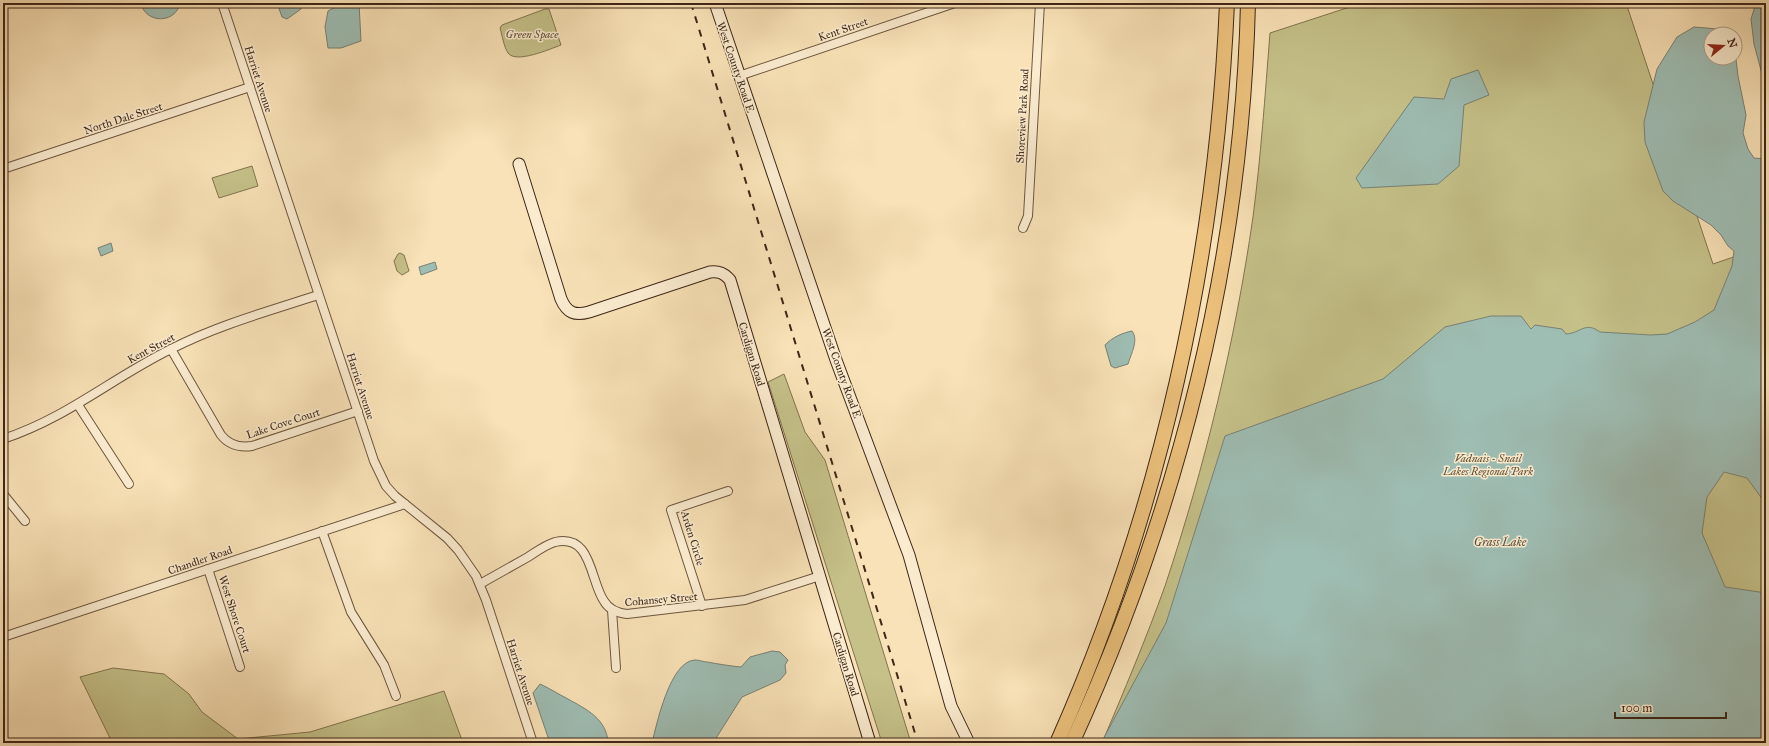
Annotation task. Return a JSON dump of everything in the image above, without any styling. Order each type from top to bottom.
[{"type":"highway","points":[[1057,743],[1124,572],[1156,467],[1175,391],[1197,288],[1214,178],[1221,111],[1227,3]]},
{"type":"highway","points":[[1072,743],[1111,653],[1151,544],[1170,487],[1200,372],[1214,306],[1232,196],[1242,105],[1248,3]]},
{"type":"street","name":"Harriet Avenue","points":[[222,3],[374,461],[386,486],[404,504],[447,538],[468,563],[480,584],[533,743]]},
{"type":"street","name":"West County Road E","points":[[715,3],[836,360],[909,555],[951,706],[969,743]]},
{"type":"street","name":"Kent Street","points":[[739,76],[955,3]]},
{"type":"street","name":"Shoreview Park Road","points":[[1023,228],[1028,216],[1040,3]]},
{"type":"street","name":"North Dale Street","points":[[3,169],[250,87]]},
{"type":"street","name":"Cardigan Road","points":[[519,164],[561,299],[567,310],[573,314],[589,312],[710,272],[717,271],[724,273],[730,280],[870,743]]},
{"type":"street","name":"Kent Street","points":[[3,439],[38,426],[78,405],[139,366],[172,349],[228,325],[318,295]]},
{"type":"street","name":"Lake Cove Court","points":[[172,349],[221,435],[231,444],[238,447],[252,446],[358,411]]},
{"type":"street","points":[[78,405],[129,484]]},
{"type":"street","name":"Arden Circle","points":[[702,606],[671,510],[728,491]]},
{"type":"street","points":[[3,494],[25,521]]},
{"type":"street","name":"Chandler Road","points":[[3,637],[404,504]]},
{"type":"street","points":[[322,531],[351,612],[384,665],[396,696]]},
{"type":"street","name":"Cohansey Street","points":[[480,584],[547,545],[560,541],[568,542],[580,548],[585,554],[604,602],[612,610],[627,614],[745,600],[820,576]]},
{"type":"street","name":"West Shore Court","points":[[208,569],[240,667]]},
{"type":"street","points":[[612,610],[616,668]]},
{"type":"green space","name":"Vadnais - Snail Lakes Regional Park","points":[[1362,3],[1626,3],[1713,264],[1766,246],[1766,743],[1102,743],[1143,645],[1180,541],[1206,449],[1228,357],[1246,264],[1253,217],[1261,148],[1270,33]]},
{"type":"green space","name":"Green Space","points":[[545,9],[549,9],[561,45],[533,55],[518,57],[512,56],[508,53],[500,28],[502,25]]},
{"type":"green space","points":[[252,166],[258,186],[219,198],[212,178]]},
{"type":"green space","points":[[400,253],[404,255],[409,271],[402,275],[397,271],[394,261]]},
{"type":"green space","points":[[784,374],[805,432],[825,460],[911,743],[882,743],[768,382]]},
{"type":"green space","points":[[113,668],[164,674],[189,694],[202,712],[238,739],[310,732],[444,691],[463,743],[172,743],[166,740],[145,744],[124,742],[110,738],[80,677]]},
{"type":"water","points":[[141,3],[180,3],[173,15],[160,19],[148,15]]},
{"type":"water","points":[[277,3],[305,3],[301,9],[287,19],[282,17]]},
{"type":"water","points":[[343,3],[359,3],[361,41],[341,48],[328,48],[325,27],[328,11]]},
{"type":"water","points":[[1756,3],[1766,3],[1766,89],[1754,44],[1751,19]]},
{"type":"water","name":"Grass Lake","points":[[1694,27],[1703,28],[1703,66],[1737,66],[1746,115],[1743,133],[1748,149],[1754,158],[1766,159],[1766,504],[1747,478],[1724,472],[1707,497],[1702,533],[1725,587],[1766,593],[1766,743],[1101,743],[1166,623],[1225,436],[1383,379],[1445,327],[1491,316],[1521,316],[1531,329],[1535,325],[1562,329],[1566,334],[1583,328],[1590,328],[1600,332],[1651,335],[1667,334],[1695,322],[1714,310],[1732,266],[1734,251],[1711,225],[1673,201],[1663,191],[1645,142],[1644,122],[1657,69],[1677,37]]},
{"type":"water","points":[[1478,70],[1489,95],[1464,105],[1459,166],[1438,184],[1362,188],[1356,178],[1414,97],[1444,99],[1451,79]]},
{"type":"water","points":[[111,243],[113,251],[101,256],[98,248]]},
{"type":"water","points":[[435,262],[437,269],[421,275],[419,267]]},
{"type":"water","points":[[1132,331],[1135,343],[1128,364],[1115,368],[1111,366],[1105,345],[1118,336]]},
{"type":"water","points":[[772,651],[780,652],[788,660],[785,665],[786,673],[780,680],[742,697],[713,743],[652,743],[666,694],[678,671],[686,663],[697,660],[741,667],[750,657]]},
{"type":"water","points":[[540,684],[582,707],[600,721],[607,735],[608,743],[550,743],[533,693]]},
{"type":"water","points":[[110,738],[123,743],[97,743],[97,740]]},
{"type":"railway","points":[[691,3],[918,743]]}]
